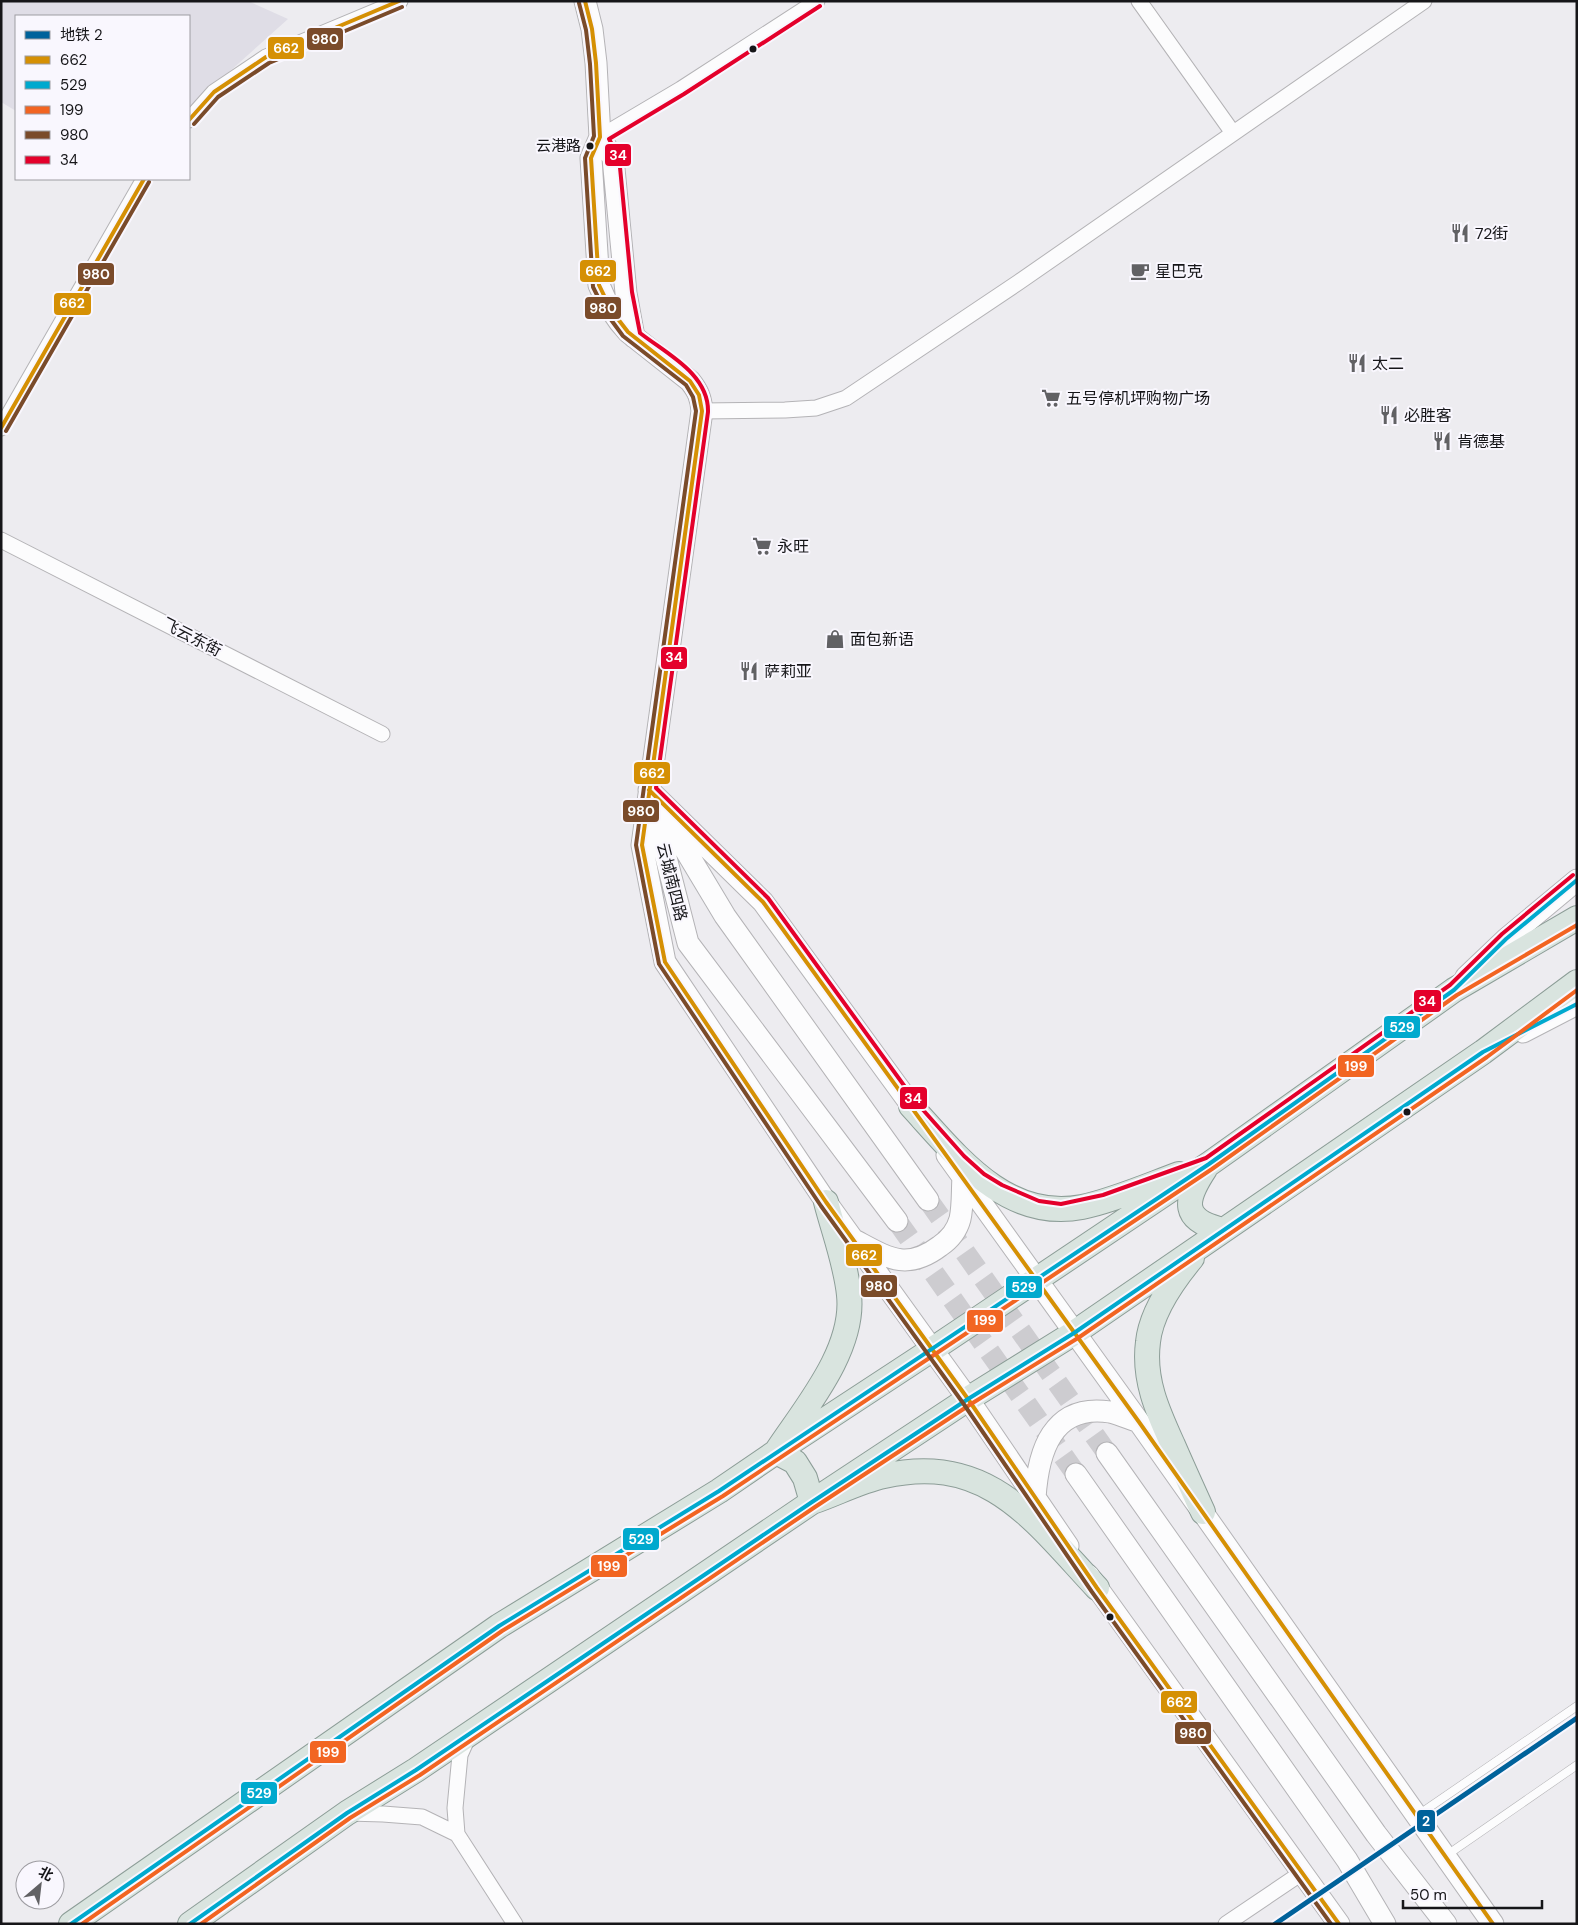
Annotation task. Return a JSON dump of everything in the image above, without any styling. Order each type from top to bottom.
[{"type":"main road","points":[[71,1924],[499,1626],[719,1491],[1209,1164],[1454,990],[1577,918]]},
{"type":"main road","points":[[190,1924],[347,1813],[416,1770],[812,1502],[968,1399],[1074,1333],[1483,1052],[1577,982]]},
{"type":"main road","points":[[911,1106],[960,1160],[980,1178],[999,1191],[1038,1207],[1061,1210],[1082,1207],[1105,1201],[1209,1164]]},
{"type":"main road","points":[[1209,1164],[1191,1195],[1190,1210],[1197,1221],[1206,1226],[1223,1230]]},
{"type":"main road","points":[[776,1452],[828,1372],[839,1350],[848,1322],[849,1297],[846,1276],[826,1202]]},
{"type":"main road","points":[[1203,1512],[1156,1406],[1148,1379],[1148,1341],[1157,1312],[1168,1292],[1191,1259],[1223,1230]]},
{"type":"main road","points":[[776,1452],[795,1462],[804,1478],[812,1502]]},
{"type":"main road","points":[[812,1502],[884,1476],[929,1470],[954,1473],[995,1490],[1014,1502],[1097,1588]]},
{"type":"street","points":[[190,119],[214,92],[266,57],[400,1]]},
{"type":"street","points":[[585,1],[592,29],[596,63],[600,137],[613,158],[626,293],[634,337],[690,381],[702,400],[642,845],[664,962],[851,1238],[933,1349],[1097,1588],[1339,1924]]},
{"type":"street","points":[[600,137],[710,71],[817,1]]},
{"type":"street","points":[[1139,1],[1233,133]]},
{"type":"street","points":[[702,410],[816,408],[846,398],[1019,282],[1424,1]]},
{"type":"street","points":[[1,428],[143,180]]},
{"type":"street","name":"飞云东街","points":[[1,540],[382,734]]},
{"type":"street","points":[[649,790],[763,902],[1139,1422],[1493,1924]]},
{"type":"street","name":"云城南四路","points":[[649,790],[725,916],[928,1200]]},
{"type":"street","name":"云城南四路","points":[[649,790],[688,943],[897,1221]]},
{"type":"street","points":[[1454,990],[1506,939],[1577,880]]},
{"type":"street","points":[[1483,1052],[1577,1004]]},
{"type":"street","points":[[851,1238],[876,1252],[904,1261],[914,1260],[934,1251],[947,1242],[960,1218],[963,1177]]},
{"type":"street","points":[[1036,1498],[1038,1476],[1044,1449],[1052,1432],[1059,1425],[1070,1417],[1090,1412],[1110,1412],[1139,1422]]},
{"type":"street","points":[[1107,1453],[1376,1834],[1446,1924]]},
{"type":"street","points":[[1076,1474],[1346,1860],[1385,1924]]},
{"type":"street","points":[[471,1732],[460,1755],[455,1808],[457,1834],[515,1924]]},
{"type":"street","points":[[347,1813],[422,1817],[457,1834]]},
{"type":"street","points":[[1226,1924],[1303,1872]]},
{"type":"lane","points":[[1417,1816],[1577,1706]]},
{"type":"lane","points":[[1445,1856],[1577,1765]]},
{"type":"shaded area","points":[[1,1],[248,1],[288,19],[190,107],[190,15],[15,15],[15,110],[1,102]]},
{"type":"tunnel","points":[[928,1200],[1107,1453]]},
{"type":"tunnel","points":[[897,1221],[1076,1474]]},
{"type":"metro line","name":"2","points":[[1275,1924],[1577,1718]]},
{"type":"transit line","name":"662","points":[[190,119],[214,92],[266,57],[399,1]]},
{"type":"transit line","name":"662","points":[[585,1],[592,29],[596,63],[600,137],[591,158],[599,285],[611,310],[628,332],[690,381],[699,395],[702,411],[642,845],[665,962],[826,1202],[968,1399],[1097,1588],[1339,1924]]},
{"type":"transit line","name":"980","points":[[579,3],[586,30],[590,64],[594,136],[585,158],[593,287],[606,313],[623,336],[686,385],[693,397],[696,411],[636,845],[659,964],[821,1206],[963,1403],[1092,1592],[1331,1924]]},
{"type":"transit line","name":"34","points":[[820,6],[684,94],[609,139],[619,157],[632,292],[640,333],[674,357],[694,376],[702,387],[708,412],[656,788],[768,898],[916,1102],[964,1156],[984,1174],[1002,1185],[1039,1201],[1061,1204],[1103,1195],[1206,1158],[1450,985],[1502,934],[1573,875]]},
{"type":"transit line","name":"980","points":[[194,124],[218,97],[269,63],[402,7]]},
{"type":"transit line","name":"662","points":[[1,428],[143,180]]},
{"type":"transit line","name":"980","points":[[6,431],[149,182]]},
{"type":"transit line","name":"662","points":[[649,790],[763,902],[1139,1422],[1493,1924]]},
{"type":"transit line","name":"529","points":[[71,1924],[499,1626],[719,1491],[1209,1164],[1454,990],[1506,939],[1577,880]]},
{"type":"transit line","name":"199","points":[[82,1924],[502,1631],[723,1496],[1212,1169],[1457,995],[1577,925]]},
{"type":"transit line","name":"199","points":[[201,1924],[350,1818],[420,1775],[815,1507],[971,1404],[1078,1338],[1487,1057],[1577,990]]},
{"type":"transit line","name":"529","points":[[190,1924],[347,1813],[416,1770],[812,1502],[968,1399],[1074,1333],[1483,1052],[1577,1004]]},
{"type":"place","name":"云港路","points":[[590,146]]},
{"type":"place","name":"72街","points":[[1460,233]]},
{"type":"place","name":"星巴克","points":[[1140,271]]},
{"type":"place","name":"太二","points":[[1357,363]]},
{"type":"place","name":"五号停机坪购物广场","points":[[1051,398]]},
{"type":"place","name":"必胜客","points":[[1389,415]]},
{"type":"place","name":"肯德基","points":[[1442,441]]},
{"type":"place","name":"永旺","points":[[762,546]]},
{"type":"place","name":"面包新语","points":[[835,639]]},
{"type":"place","name":"萨莉亚","points":[[749,671]]}]
